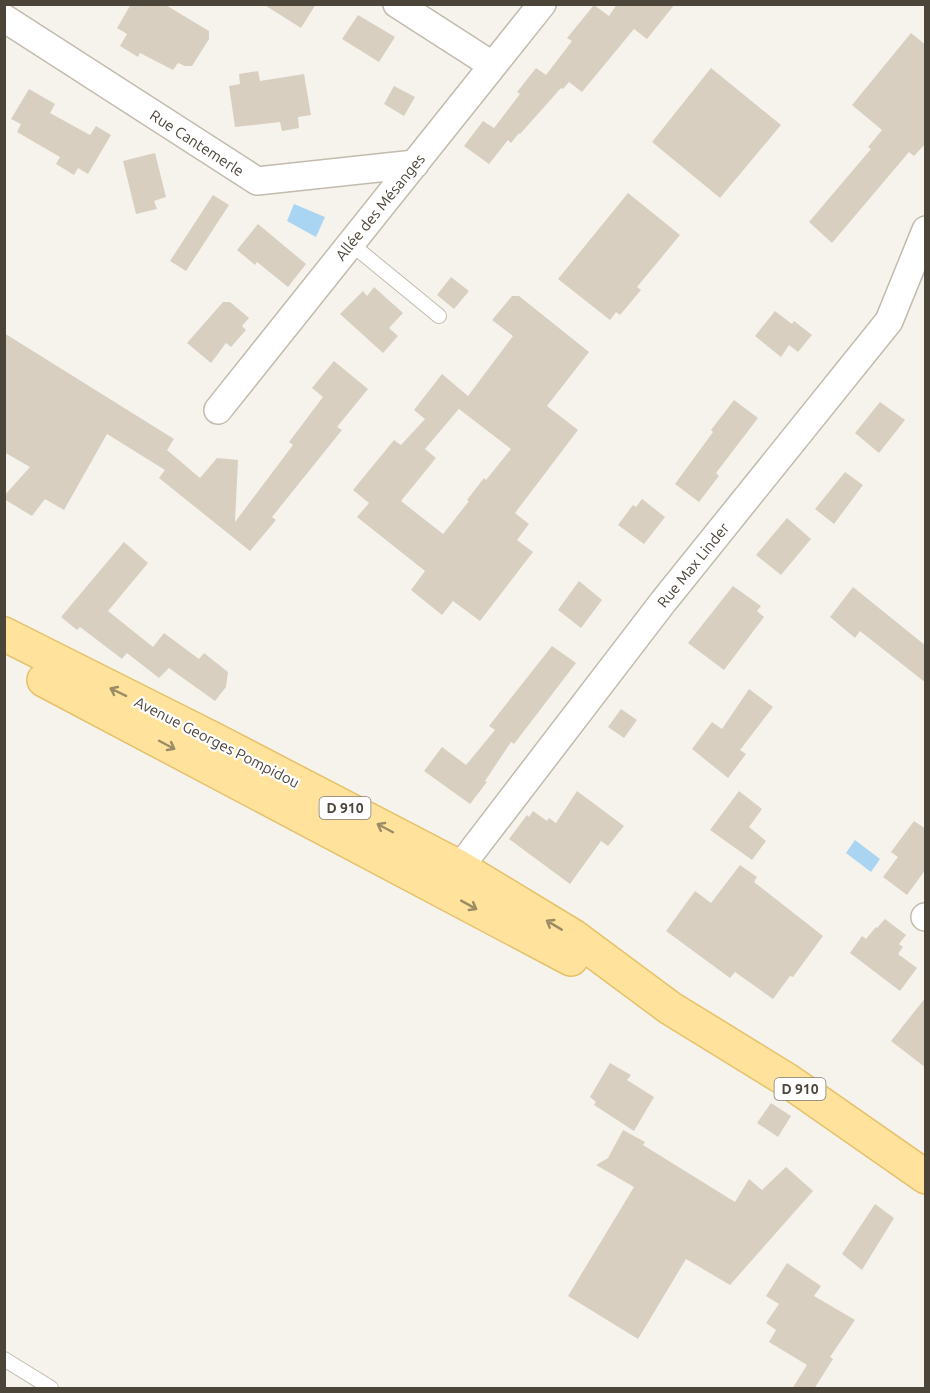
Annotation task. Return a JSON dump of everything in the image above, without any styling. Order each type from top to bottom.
[{"type":"main road","name":"Avenue Georges Pompidou","points":[[4,634],[213,739],[450,878]]},
{"type":"main road","name":"Avenue Georges Pompidou","points":[[4,657],[295,814],[450,878],[573,936],[670,1008],[787,1080],[926,1177]]},
{"type":"street","points":[[398,4],[492,65]]},
{"type":"street","name":"Allée des Mésanges","points":[[218,410],[542,4]]},
{"type":"street","name":"Rue Cantemerle","points":[[4,18],[257,181],[415,164]]},
{"type":"street","name":"Rue Max Linder","points":[[450,878],[663,602],[889,321],[926,230]]},
{"type":"lane","points":[[350,243],[439,316]]},
{"type":"lane","points":[[4,1359],[51,1389]]},
{"type":"water","points":[[294,204],[325,217],[316,237],[287,221]]},
{"type":"water","points":[[855,840],[880,859],[871,872],[846,853]]},
{"type":"building","points":[[131,4],[164,4],[209,31],[209,39],[192,66],[178,63],[173,70],[140,53],[138,57],[120,46],[127,34],[117,28]]},
{"type":"building","points":[[263,4],[316,4],[301,28]]},
{"type":"building","points":[[617,4],[675,4],[647,39],[634,29],[582,92],[569,82],[563,89],[561,88],[511,143],[508,140],[489,164],[464,146],[483,121],[494,128],[520,94],[517,92],[536,68],[546,75],[572,41],[567,38],[594,5],[609,16]]},
{"type":"building","points":[[358,15],[395,37],[379,62],[342,39]]},
{"type":"building","points":[[911,33],[926,45],[926,143],[914,156],[909,152],[832,243],[809,222],[871,149],[868,147],[882,130],[852,105]]},
{"type":"building","points":[[711,68],[781,125],[720,198],[652,142]]},
{"type":"building","points":[[258,71],[260,81],[304,74],[311,115],[298,117],[299,128],[282,131],[280,122],[235,127],[229,86],[240,84],[239,74]]},
{"type":"building","points":[[394,86],[415,97],[404,116],[384,104]]},
{"type":"building","points":[[29,89],[55,104],[50,113],[90,135],[96,126],[111,135],[88,174],[78,168],[74,175],[56,164],[60,157],[17,132],[21,124],[11,119]]},
{"type":"building","points":[[155,153],[166,197],[154,201],[157,209],[136,214],[123,161]]},
{"type":"building","points":[[628,193],[680,235],[637,287],[641,290],[620,315],[616,312],[610,320],[558,279]]},
{"type":"building","points":[[213,195],[229,205],[186,271],[170,261]]},
{"type":"building","points":[[258,224],[306,264],[288,287],[257,262],[255,265],[237,250]]},
{"type":"building","points":[[451,277],[469,291],[454,309],[437,295]]},
{"type":"building","points":[[374,287],[403,313],[389,328],[398,336],[383,353],[340,314],[363,291],[367,296]]},
{"type":"building","points":[[512,296],[519,296],[589,352],[547,406],[578,430],[515,513],[529,524],[517,540],[533,552],[480,621],[453,601],[442,615],[411,590],[425,571],[357,517],[369,503],[353,490],[394,440],[401,445],[425,419],[414,410],[442,374],[468,396],[513,336],[492,320]],"holes":[[[463,404],[459,409],[511,449],[486,480],[484,478],[443,534],[401,501],[436,458],[425,449]]]},
{"type":"building","points":[[223,302],[230,302],[249,318],[242,326],[246,330],[231,347],[226,343],[211,363],[187,343]]},
{"type":"building","points":[[775,311],[792,324],[794,321],[812,335],[798,352],[789,345],[781,357],[755,336]]},
{"type":"building","points":[[4,333],[174,439],[167,450],[200,478],[217,458],[238,460],[235,522],[293,445],[289,442],[323,397],[312,388],[334,361],[368,389],[337,427],[342,430],[272,517],[276,520],[250,551],[159,478],[165,470],[107,434],[64,510],[45,499],[32,516],[4,499],[4,496],[30,467],[4,452]]},
{"type":"building","points":[[734,400],[758,418],[716,473],[719,476],[699,502],[675,484]]},
{"type":"building","points":[[880,402],[905,420],[879,453],[855,433]]},
{"type":"building","points":[[845,472],[863,485],[834,524],[815,509]]},
{"type":"building","points":[[642,499],[665,517],[644,544],[618,525],[633,505],[636,507]]},
{"type":"building","points":[[787,518],[811,539],[781,575],[756,555]]},
{"type":"building","points":[[124,542],[148,563],[108,611],[153,647],[164,633],[199,659],[204,653],[228,672],[226,687],[215,701],[169,668],[159,678],[127,653],[122,659],[80,627],[77,630],[61,617]]},
{"type":"building","points":[[579,581],[602,600],[581,628],[558,610]]},
{"type":"building","points":[[733,586],[761,606],[757,611],[764,617],[724,670],[688,643]]},
{"type":"building","points":[[853,587],[926,646],[926,683],[860,631],[855,638],[830,617]]},
{"type":"building","points":[[552,646],[576,663],[514,744],[511,742],[485,781],[487,782],[470,804],[424,771],[442,747],[466,765],[495,730],[489,726]]},
{"type":"building","points":[[749,689],[773,707],[740,750],[746,754],[728,778],[692,749],[712,722],[722,729]]},
{"type":"building","points":[[621,709],[637,720],[624,738],[608,727]]},
{"type":"building","points":[[577,791],[624,826],[608,846],[601,841],[570,884],[509,839],[527,815],[529,817],[533,811],[547,821],[549,818],[556,823]]},
{"type":"building","points":[[739,791],[762,809],[749,827],[766,841],[752,860],[710,830]]},
{"type":"building","points":[[914,821],[926,829],[926,869],[907,895],[883,877],[898,857],[891,852]]},
{"type":"building","points":[[740,865],[757,877],[754,882],[823,936],[793,977],[790,976],[773,999],[735,972],[730,978],[666,931],[695,891],[711,903]]},
{"type":"building","points":[[885,919],[906,935],[899,944],[903,947],[898,954],[917,968],[900,991],[850,953],[862,936],[866,939]]},
{"type":"building","points":[[926,997],[926,1068],[891,1041]]},
{"type":"building","points":[[610,1063],[631,1075],[627,1080],[654,1097],[634,1131],[594,1105],[596,1102],[590,1097]]},
{"type":"building","points":[[771,1103],[791,1116],[778,1137],[757,1123]]},
{"type":"building","points":[[623,1130],[645,1142],[643,1145],[735,1202],[749,1179],[762,1190],[786,1167],[813,1191],[730,1285],[686,1259],[638,1339],[568,1296],[634,1187],[596,1165],[608,1158]]},
{"type":"building","points":[[875,1204],[894,1218],[862,1270],[842,1254]]},
{"type":"building","points":[[787,1263],[821,1286],[814,1296],[855,1320],[830,1357],[833,1359],[814,1389],[792,1389],[807,1365],[769,1342],[776,1330],[766,1323],[779,1304],[766,1296]]}]
